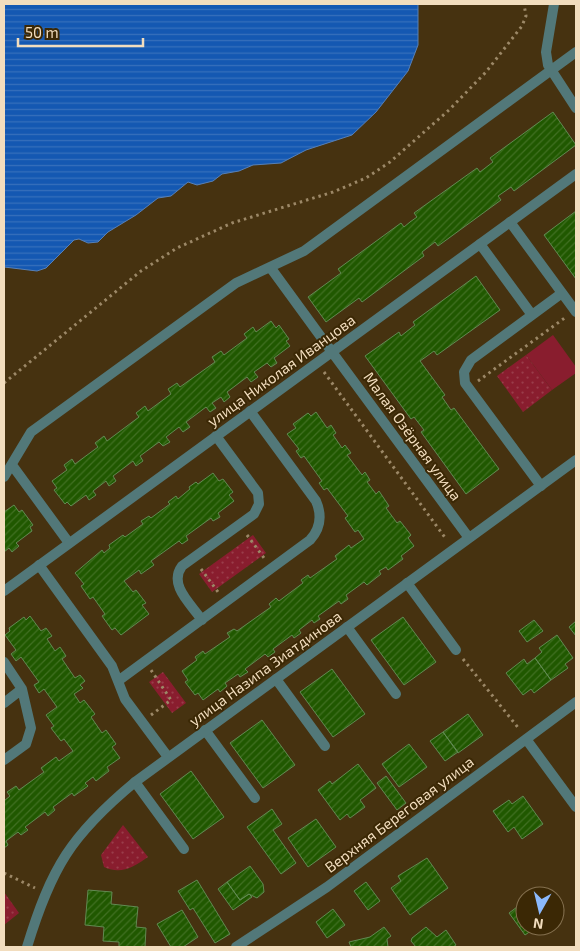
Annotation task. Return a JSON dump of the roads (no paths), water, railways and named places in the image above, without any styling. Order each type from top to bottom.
[{"type":"street","points":[[554,4],[546,52],[550,72],[576,108]]},
{"type":"street","points":[[4,477],[31,432],[236,283],[304,251],[576,52]]},
{"type":"street","name":"улица Николая Иванцова","points":[[4,591],[576,174]]},
{"type":"street","points":[[510,222],[576,311]]},
{"type":"street","points":[[480,244],[532,315]]},
{"type":"street","name":"Малая Озёрная улица","points":[[270,267],[469,538]]},
{"type":"street","points":[[541,486],[465,383],[464,372],[471,360],[562,293]]},
{"type":"street","points":[[118,681],[315,536],[320,516],[316,501],[250,411]]},
{"type":"street","points":[[202,620],[178,587],[176,581],[182,566],[254,514],[259,498],[216,436]]},
{"type":"street","name":"улица Назипа Зиатдинова","points":[[27,947],[45,892],[58,866],[84,830],[135,782],[576,460]]},
{"type":"street","points":[[12,465],[70,543]]},
{"type":"street","points":[[39,565],[112,666],[126,699],[168,757]]},
{"type":"street","points":[[407,583],[456,650]]},
{"type":"street","points":[[347,627],[396,694]]},
{"type":"street","points":[[4,662],[22,689],[31,728],[30,737],[26,744],[4,760]]},
{"type":"street","points":[[276,679],[325,746]]},
{"type":"street","points":[[4,702],[22,689]]},
{"type":"street","name":"Верхняя Береговая улица","points":[[236,947],[327,886],[576,702]]},
{"type":"street","points":[[205,730],[255,798]]},
{"type":"street","points":[[526,739],[576,807]]},
{"type":"street","points":[[135,782],[184,849]]},
{"type":"water","points":[[4,4],[418,4],[418,45],[408,71],[376,112],[352,135],[306,150],[281,163],[253,165],[239,171],[222,174],[213,181],[197,185],[188,182],[171,196],[158,198],[136,215],[108,232],[98,242],[88,243],[79,239],[74,240],[46,268],[37,271],[4,267]]}]
